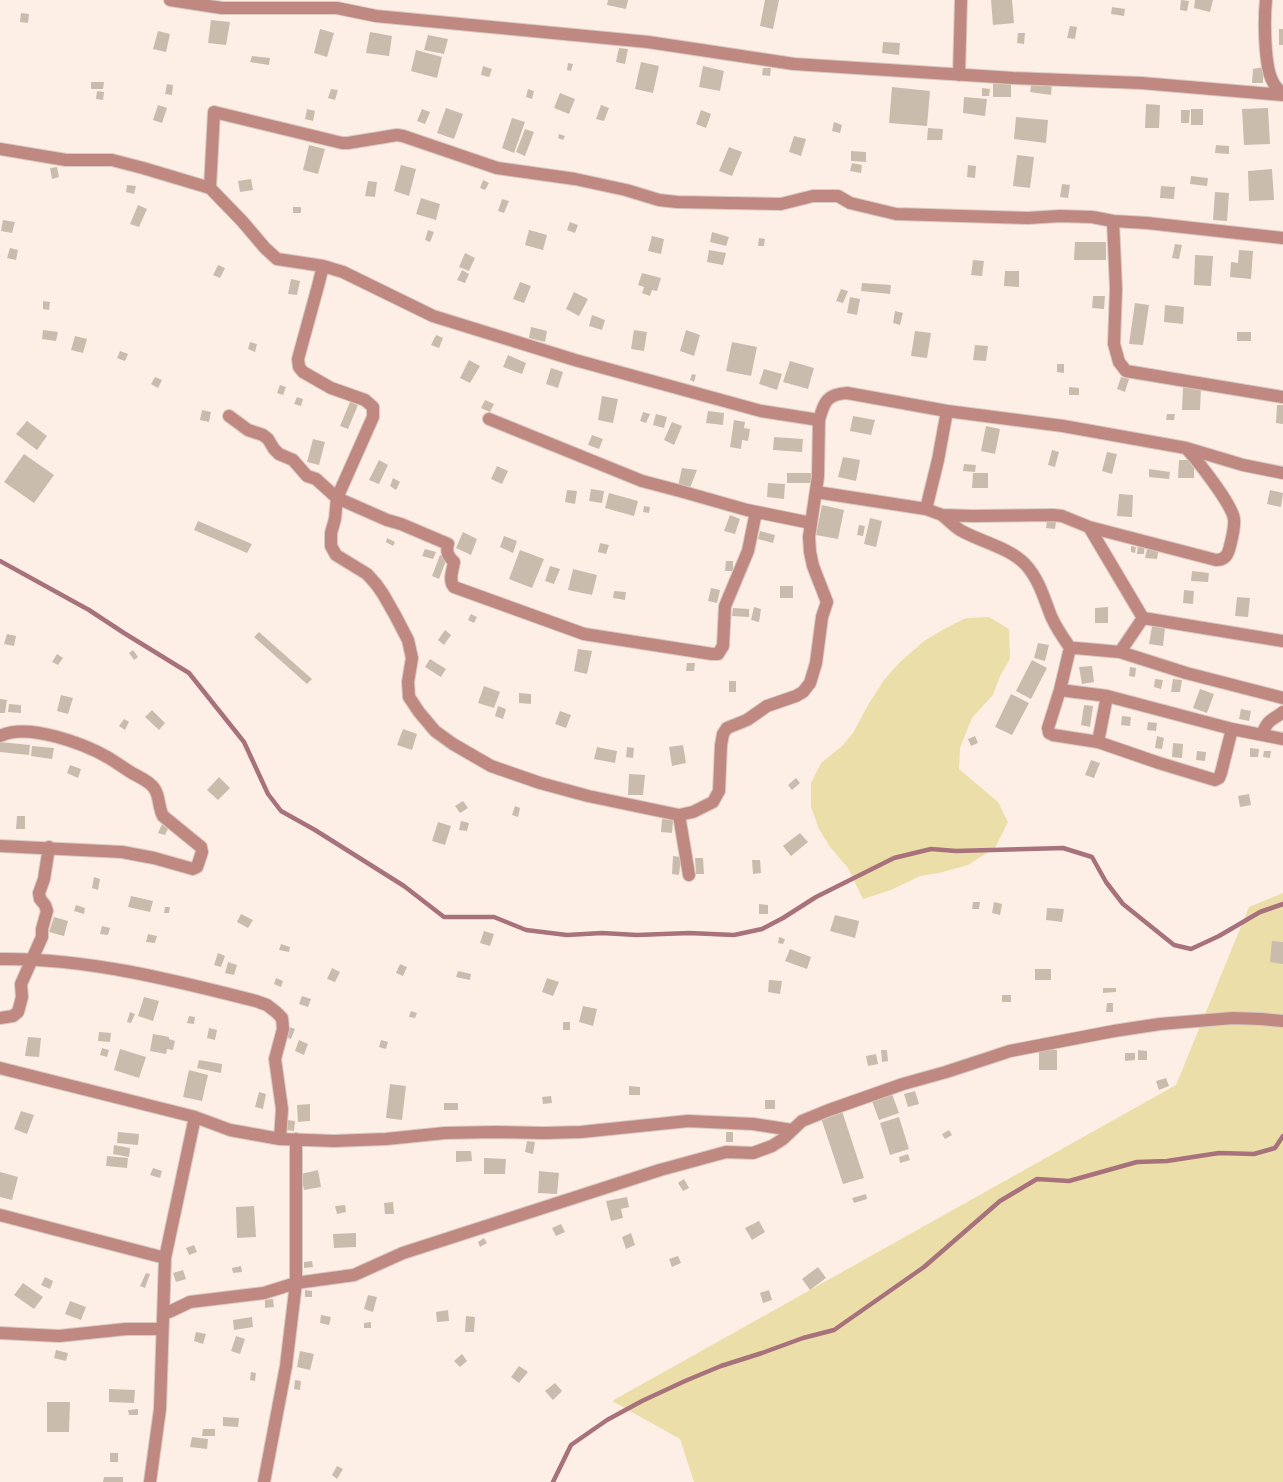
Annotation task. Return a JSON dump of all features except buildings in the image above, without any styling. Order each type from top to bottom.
[{"type":"street","points":[[170,0],[222,8],[337,4],[376,16],[648,42],[794,64],[958,75],[1141,83],[1283,95]]},
{"type":"street","points":[[958,75],[961,0]]},
{"type":"street","points":[[1266,0],[1266,50],[1269,72],[1272,82],[1283,95]]},
{"type":"street","points":[[210,188],[214,112],[342,142],[397,135],[403,136],[496,168],[575,179],[626,190],[659,200],[780,204],[813,196],[838,196],[850,203],[896,214],[1028,218],[1092,217],[1113,221],[1283,238]]},
{"type":"street","points":[[0,149],[66,160],[112,160],[210,188],[277,259],[323,266],[343,272],[433,316],[575,360],[761,411],[819,420]]},
{"type":"street","points":[[1113,221],[1116,289],[1114,344],[1119,362],[1126,371],[1283,397]]},
{"type":"street","points":[[323,266],[298,359],[299,367],[302,372],[331,388],[365,400],[373,408],[374,412],[337,498],[335,520],[331,533],[331,546],[336,555],[366,574],[383,594],[408,640],[412,658],[408,682],[409,697],[435,731],[491,766],[540,783],[588,796],[679,815],[693,812],[713,802],[719,791],[721,745],[723,734],[727,728],[747,720],[767,706],[796,696],[803,692],[810,683],[816,663],[822,617],[826,602],[813,566],[809,537],[819,462],[819,420],[825,402],[833,395],[847,393],[947,411],[1063,426],[1186,448],[1243,465],[1283,474]]},
{"type":"street","points":[[926,509],[947,411]]},
{"type":"street","points":[[229,416],[248,430],[263,435],[279,454],[293,460],[307,476],[316,478],[337,498],[448,544],[446,550],[448,556],[454,562],[451,580],[454,587],[584,634],[718,654],[723,646],[725,606],[748,551],[756,512]]},
{"type":"street","points":[[489,419],[642,481],[756,512],[811,523]]},
{"type":"street","points":[[816,492],[926,509],[942,515],[1054,514],[1089,527],[1222,560],[1226,557],[1230,547],[1234,521],[1231,509],[1196,458],[1186,448]]},
{"type":"street","points":[[942,515],[959,530],[1008,551],[1024,562],[1032,572],[1043,593],[1051,616],[1071,649]]},
{"type":"street","points":[[1089,527],[1142,618]]},
{"type":"street","points":[[1142,618],[1283,641]]},
{"type":"street","points":[[1120,652],[1142,618]]},
{"type":"street","points":[[1071,649],[1120,652],[1283,698]]},
{"type":"street","points":[[1071,649],[1048,728],[1049,733],[1053,735],[1098,742],[1215,780],[1219,778],[1221,773],[1232,729]]},
{"type":"street","points":[[1060,690],[1107,696],[1232,729],[1283,739]]},
{"type":"street","points":[[1098,742],[1107,696]]},
{"type":"street","points":[[1262,734],[1266,723],[1283,712]]},
{"type":"street","points":[[0,736],[10,732],[36,732],[63,739],[108,757],[152,786],[157,794],[160,811],[163,816],[201,848],[202,852],[197,867],[193,869],[154,858],[122,852],[0,846]]},
{"type":"street","points":[[679,815],[689,876]]},
{"type":"street","points":[[0,1018],[13,1016],[18,1012],[22,997],[21,984],[42,937],[42,929],[47,911],[40,899],[39,892],[44,879],[49,847]]},
{"type":"street","points":[[0,959],[32,959],[94,966],[179,981],[267,1005],[282,1018],[282,1029],[275,1059],[282,1109],[280,1139]]},
{"type":"street","points":[[164,1313],[190,1302],[264,1293],[296,1283],[354,1275],[403,1253],[660,1170],[726,1152],[753,1153],[772,1146],[783,1139],[802,1121],[829,1110],[903,1084],[1010,1051],[1160,1024],[1233,1018],[1261,1018],[1283,1021]]},
{"type":"street","points":[[0,1068],[195,1117],[230,1130],[280,1139],[343,1141],[445,1133],[496,1132],[544,1134],[688,1121],[753,1124],[792,1130]]},
{"type":"street","points":[[150,1482],[160,1409],[165,1258],[195,1117]]},
{"type":"street","points":[[264,1482],[286,1366],[296,1283],[296,1139]]},
{"type":"street","points":[[0,1215],[165,1258]]},
{"type":"street","points":[[0,1334],[59,1336],[126,1329],[162,1329]]},
{"type":"shaded area","points":[[989,617],[1009,629],[1010,659],[1000,676],[993,695],[972,718],[960,748],[959,769],[998,802],[1008,822],[995,848],[968,865],[920,876],[891,890],[863,899],[848,868],[830,847],[819,829],[811,807],[811,783],[821,763],[842,746],[853,733],[884,680],[900,662],[924,641],[944,629],[966,618]]},
{"type":"shaded area","points":[[1283,893],[1283,1482],[694,1482],[680,1439],[612,1401],[1176,1085],[1249,907]]},
{"type":"waterway","points":[[0,561],[89,610],[189,673],[244,742],[268,794],[281,811],[404,886],[444,917],[494,917],[526,930],[567,935],[602,933],[734,935],[762,929],[816,897],[894,858],[931,849],[956,851],[1063,848],[1092,857],[1106,882],[1123,904],[1174,945],[1191,949],[1219,936],[1260,912],[1283,904]]},
{"type":"waterway","points":[[553,1482],[571,1445],[607,1420],[642,1401],[721,1366],[803,1338],[834,1330],[924,1267],[1000,1201],[1037,1179],[1069,1181],[1137,1162],[1167,1161],[1219,1153],[1254,1154],[1275,1148],[1283,1136]]}]
